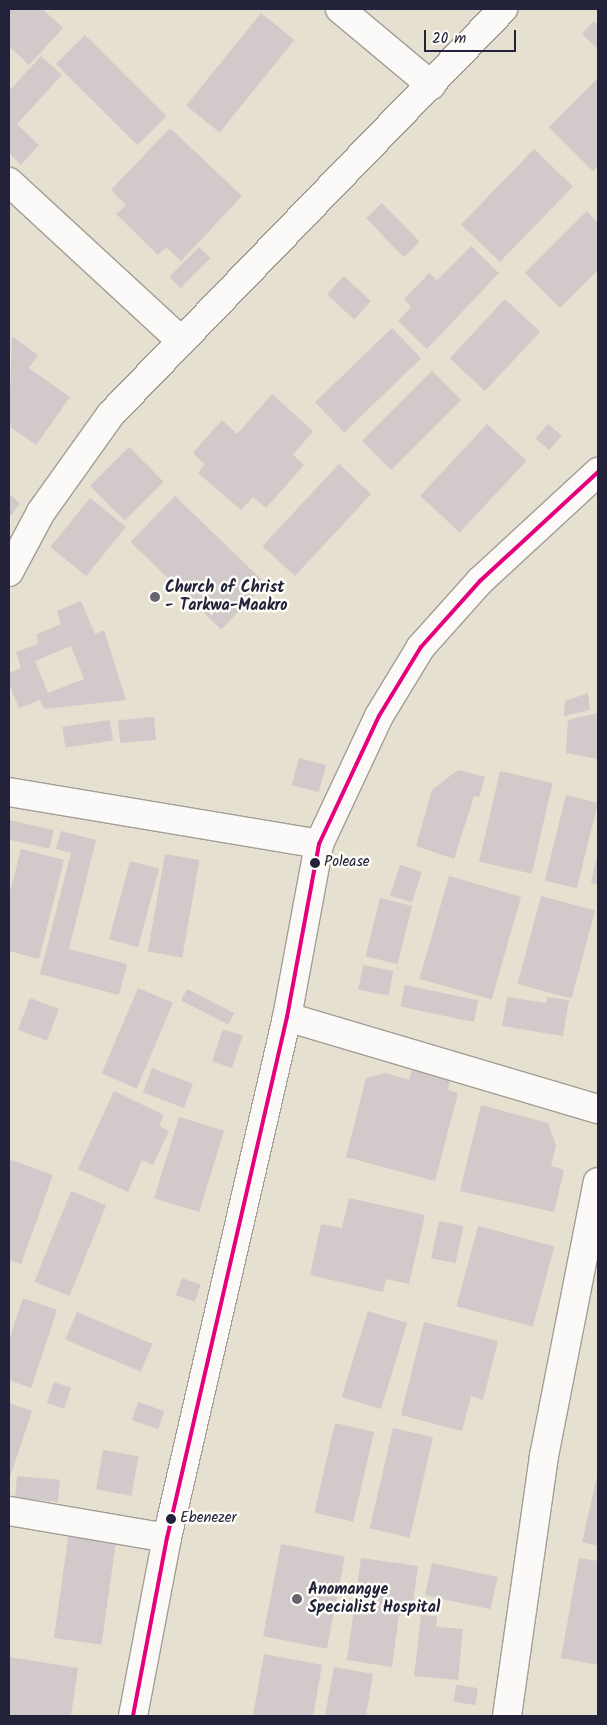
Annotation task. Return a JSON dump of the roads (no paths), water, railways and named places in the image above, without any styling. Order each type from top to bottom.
[{"type":"street","points":[[340,9],[431,85]]},
{"type":"street","points":[[9,572],[41,512],[111,414],[178,339],[431,85],[503,9]]},
{"type":"street","points":[[9,182],[178,339]]},
{"type":"street","points":[[133,1716],[166,1538],[286,1017],[319,844],[379,716],[421,647],[480,581],[598,472]]},
{"type":"street","points":[[9,792],[319,844]]},
{"type":"street","points":[[286,1017],[598,1109]]},
{"type":"street","points":[[507,1716],[544,1456],[598,1182]]},
{"type":"street","points":[[9,1512],[166,1538]]},
{"type":"place","name":"Church of Christ - Tarkwa-Maakro","points":[[155,597]]},
{"type":"place","name":"Polease","points":[[315,863]]},
{"type":"place","name":"Ebenezer","points":[[171,1519]]},
{"type":"place","name":"Anomangye Specialist Hospital","points":[[297,1599]]}]
